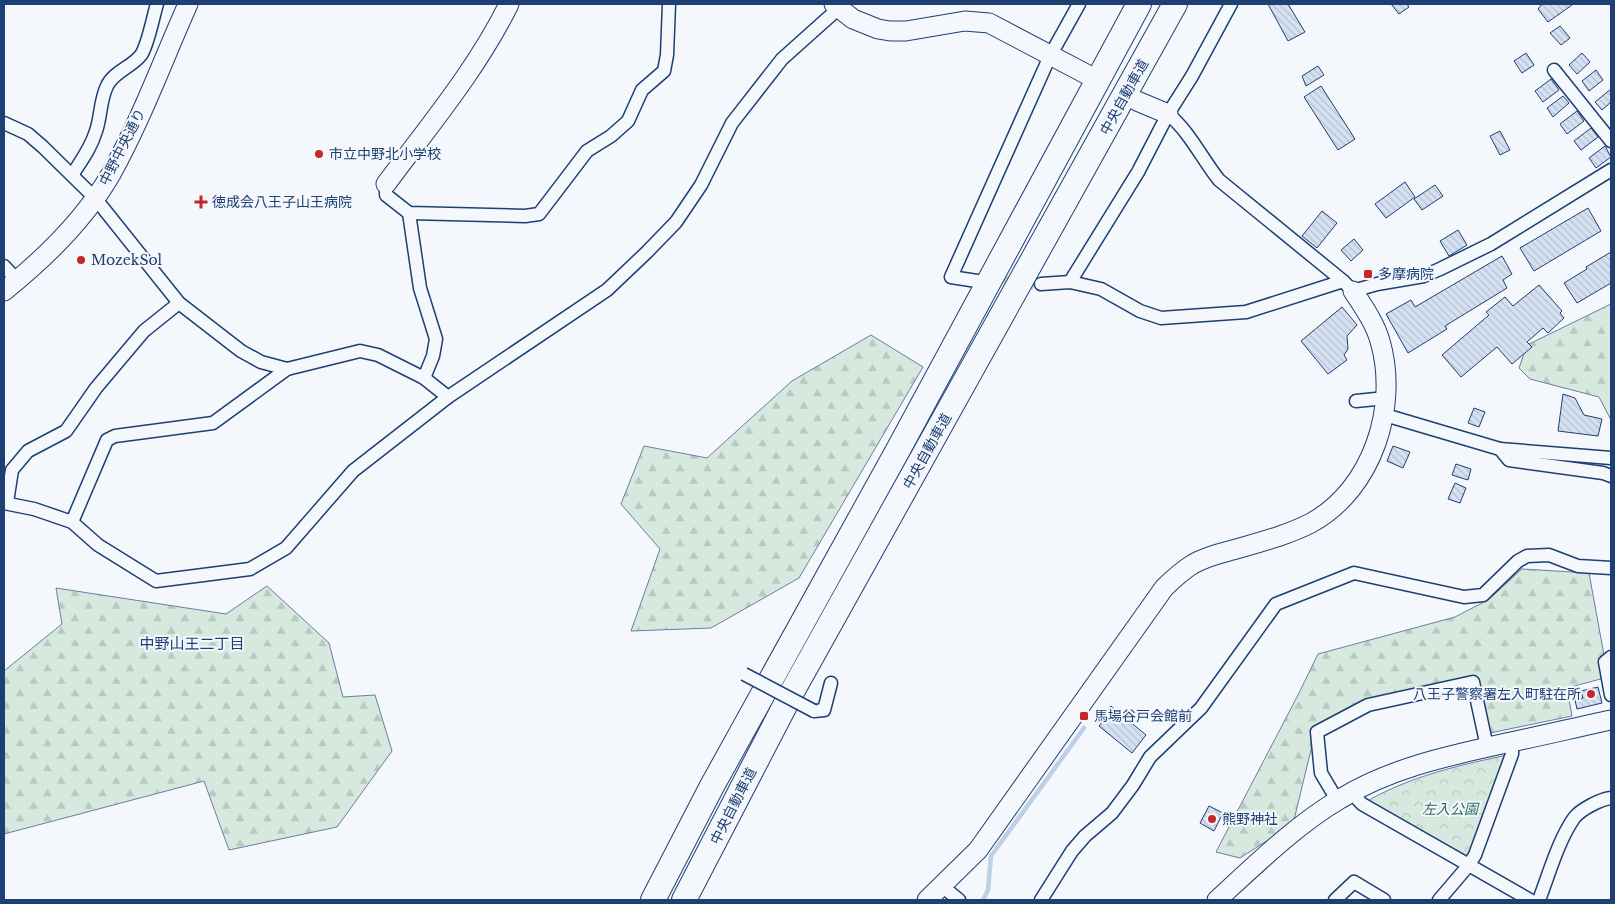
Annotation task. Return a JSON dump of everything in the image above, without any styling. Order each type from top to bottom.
[{"type":"highway","name":"中央自動車道","points":[[653,900],[712,786],[898,450],[1139,4]]},
{"type":"highway","name":"中央自動車道","points":[[684,900],[792,692],[1175,4]]},
{"type":"street","points":[[72,175],[89,150],[97,130],[107,85],[141,55],[157,4]]},
{"type":"street","name":"中野中央通り","points":[[10,286],[35,266],[95,198],[111,174],[132,132],[188,4]]},
{"type":"street","points":[[509,4],[485,48],[386,184],[386,194],[409,213],[525,216],[539,214],[587,151],[611,136],[628,121],[642,90],[664,71],[667,56],[669,4]]},
{"type":"street","points":[[977,281],[951,277],[1050,56],[1079,4]]},
{"type":"street","points":[[1070,282],[1138,172],[1168,114],[1192,76],[1231,4]]},
{"type":"street","points":[[180,303],[144,331],[96,388],[66,431],[28,452],[12,470],[5,502],[34,509],[72,522],[98,545],[156,581],[250,569],[286,548],[353,471],[448,397],[607,290],[676,222],[702,184],[732,123],[782,59],[836,6],[853,19],[890,31],[906,31],[965,22],[989,23],[1088,75]]},
{"type":"street","points":[[1554,70],[1611,141]]},
{"type":"street","points":[[927,900],[978,850],[1164,588],[1180,573],[1195,563],[1221,553],[1292,532],[1313,522],[1335,505],[1351,489],[1364,470],[1386,407],[1386,371],[1380,340],[1369,316],[1348,286],[1219,180],[1180,124],[1168,114],[1137,101]]},
{"type":"street","points":[[4,123],[28,134],[95,198],[180,303],[241,351],[261,362],[287,369]]},
{"type":"street","points":[[1041,284],[1070,282],[1101,289],[1140,311],[1161,318],[1246,312],[1348,286],[1377,284],[1424,276],[1491,244],[1611,170]]},
{"type":"street","points":[[409,213],[420,288],[436,339],[433,356],[424,378]]},
{"type":"street","points":[[4,266],[10,286]]},
{"type":"street","points":[[72,522],[106,440],[115,436],[213,423],[287,369],[360,351],[378,355],[424,378],[448,397]]},
{"type":"street","points":[[1356,401],[1386,407],[1500,449],[1611,458]]},
{"type":"street","points":[[1500,449],[1509,460],[1602,472],[1611,476]]},
{"type":"street","points":[[1041,900],[1072,850],[1112,813],[1133,785],[1150,757],[1201,708],[1276,604],[1354,573],[1464,597],[1483,595],[1518,561],[1527,556],[1549,555],[1578,566],[1611,568]]},
{"type":"street","points":[[1611,657],[1605,662],[1611,695]]},
{"type":"street","points":[[744,674],[814,711],[824,710],[831,683]]},
{"type":"street","points":[[1487,747],[1473,682],[1368,705],[1317,732],[1321,772],[1344,796],[1362,804],[1530,900]]},
{"type":"street","points":[[1217,900],[1300,828],[1344,796],[1400,770],[1487,747],[1611,720]]},
{"type":"street","points":[[1440,900],[1475,855],[1512,754],[1512,742]]},
{"type":"street","points":[[1539,900],[1558,850],[1575,816],[1601,799],[1611,798]]},
{"type":"street","points":[[1335,900],[1354,882],[1384,900]]},
{"type":"street","points":[[942,886],[959,900]]},
{"type":"green space","points":[[1611,304],[1611,420],[1599,397],[1530,379],[1519,368],[1527,345]]},
{"type":"green space","points":[[871,335],[923,367],[799,578],[711,628],[631,631],[660,549],[621,504],[644,446],[707,458],[792,381]]},
{"type":"green space","points":[[1522,569],[1589,573],[1608,677],[1567,688],[1572,716],[1485,734],[1473,682],[1317,725],[1293,824],[1240,858],[1216,852],[1318,654],[1455,617],[1488,600]]},
{"type":"green space","points":[[267,586],[329,643],[343,697],[375,695],[392,751],[337,827],[229,850],[204,781],[4,834],[4,671],[62,624],[56,588],[226,614]]},
{"type":"green space","name":"左入公園","points":[[1512,754],[1468,866],[1362,804],[1380,794],[1416,779],[1454,767]]},
{"type":"building","points":[[1268,4],[1288,4],[1305,32],[1288,41]]},
{"type":"building","points":[[1391,4],[1407,4],[1409,7],[1399,14]]},
{"type":"building","points":[[1542,4],[1572,5],[1548,22],[1538,9]]},
{"type":"building","points":[[1560,26],[1570,38],[1561,45],[1550,33]]},
{"type":"building","points":[[1526,53],[1534,65],[1522,73],[1514,61]]},
{"type":"building","points":[[1582,53],[1590,62],[1577,74],[1569,65]]},
{"type":"building","points":[[1318,66],[1324,75],[1306,86],[1302,76]]},
{"type":"building","points":[[1596,70],[1603,80],[1589,91],[1582,81]]},
{"type":"building","points":[[1551,79],[1559,90],[1543,102],[1535,91]]},
{"type":"building","points":[[1321,86],[1355,139],[1338,150],[1304,97]]},
{"type":"building","points":[[1611,89],[1611,102],[1602,110],[1595,102]]},
{"type":"building","points":[[1563,96],[1569,103],[1553,117],[1547,108]]},
{"type":"building","points":[[1577,111],[1584,121],[1567,134],[1560,124]]},
{"type":"building","points":[[1591,128],[1598,137],[1581,150],[1574,141]]},
{"type":"building","points":[[1500,131],[1510,150],[1500,155],[1490,136]]},
{"type":"building","points":[[1605,146],[1611,157],[1596,168],[1589,158]]},
{"type":"building","points":[[1405,182],[1415,197],[1386,218],[1375,204]]},
{"type":"building","points":[[1435,185],[1443,196],[1422,210],[1414,199]]},
{"type":"building","points":[[1588,208],[1601,231],[1534,271],[1520,248]]},
{"type":"building","points":[[1322,211],[1337,223],[1317,248],[1302,236]]},
{"type":"building","points":[[1458,230],[1467,245],[1449,256],[1440,241]]},
{"type":"building","points":[[1354,239],[1363,250],[1351,261],[1341,250]]},
{"type":"building","points":[[1611,252],[1611,283],[1577,303],[1564,283]]},
{"type":"building","points":[[1502,256],[1512,274],[1503,280],[1507,288],[1445,326],[1447,329],[1408,353],[1386,314],[1411,300],[1415,307]]},
{"type":"building","points":[[1539,285],[1562,311],[1560,313],[1564,318],[1548,333],[1543,328],[1527,342],[1532,347],[1512,364],[1497,347],[1461,377],[1442,355],[1489,315],[1486,312],[1505,297],[1513,306]]},
{"type":"building","points":[[1342,307],[1357,325],[1347,336],[1348,349],[1344,355],[1347,360],[1328,374],[1301,341]]},
{"type":"building","points":[[1563,394],[1575,398],[1584,415],[1602,419],[1598,436],[1558,431]]},
{"type":"building","points":[[1474,408],[1485,412],[1479,427],[1468,423]]},
{"type":"building","points":[[1393,446],[1410,452],[1403,468],[1387,461]]},
{"type":"building","points":[[1456,464],[1471,469],[1468,480],[1452,475]]},
{"type":"building","points":[[1455,483],[1466,488],[1460,503],[1448,499]]},
{"type":"building","name":"八王子警察署左入町駐在所","points":[[1598,687],[1602,703],[1577,709],[1575,700],[1583,698],[1581,691]]},
{"type":"building","points":[[1111,706],[1146,735],[1132,753],[1099,726]]},
{"type":"building","points":[[1209,806],[1223,813],[1214,831],[1200,823]]},
{"type":"waterway","points":[[983,900],[988,890],[991,856],[1084,728]]},
{"type":"tunnel","points":[[986,281],[1041,284]]},
{"type":"place","name":"市立中野北小学校","points":[[319,154]]},
{"type":"place","name":"徳成会八王子山王病院","points":[[201,202]]},
{"type":"place","name":"MozekSol","points":[[81,260]]},
{"type":"place","name":"多摩病院","points":[[1368,274]]},
{"type":"place","name":"八王子警察署左入町駐在所","points":[[1591,694]]},
{"type":"place","name":"馬場谷戸会館前","points":[[1084,716]]},
{"type":"place","name":"熊野神社","points":[[1212,819]]},
{"type":"district","name":"中野山王二丁目","points":[[192,643]]}]
